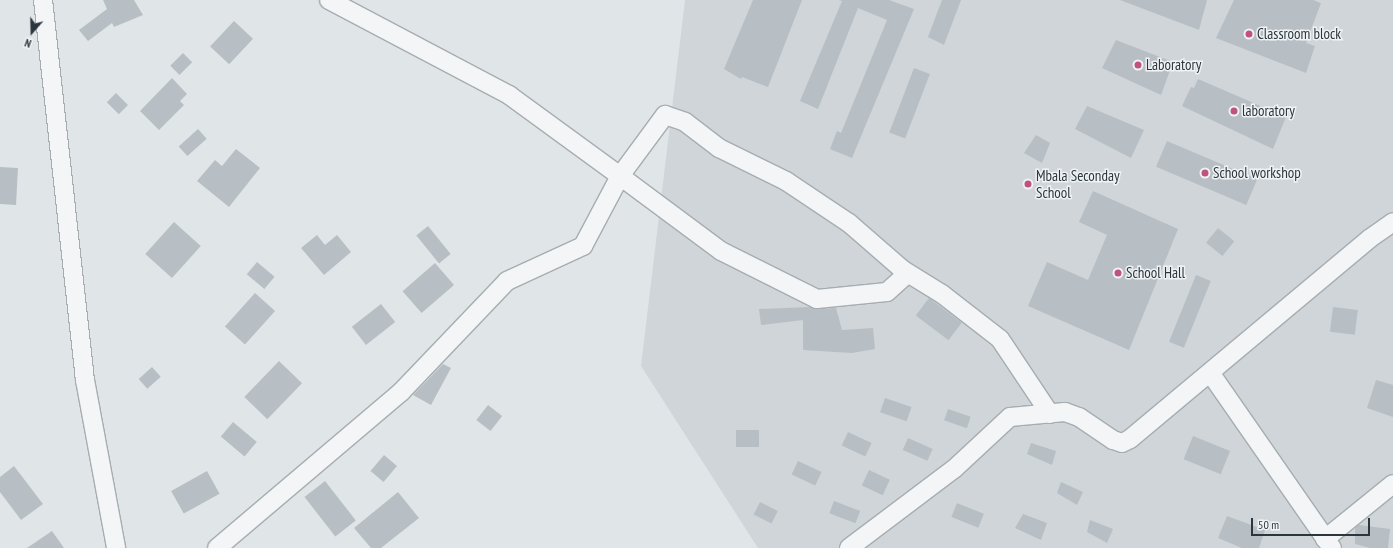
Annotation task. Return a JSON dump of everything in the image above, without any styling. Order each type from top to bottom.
[{"type":"street","points":[[43,0],[85,380],[116,548]]},
{"type":"street","points":[[329,0],[509,95],[721,251],[817,299],[887,292],[908,273]]},
{"type":"street","points":[[217,548],[401,392],[507,280],[583,246],[620,176],[665,115],[685,122],[719,148],[786,180],[849,223],[908,273],[942,294],[1000,339],[1050,414]]},
{"type":"street","points":[[849,548],[954,469],[1010,417],[1065,412],[1079,416],[1113,440],[1122,443],[1211,374],[1369,239],[1393,222]]},
{"type":"street","points":[[1211,374],[1329,543],[1393,484]]},
{"type":"shaded area","name":"Mbala Seconday School","points":[[685,0],[1393,0],[1393,548],[758,548],[641,366]]},
{"type":"building","points":[[103,0],[134,0],[143,15],[114,27],[112,23],[88,41],[79,30],[107,9]]},
{"type":"building","points":[[753,0],[802,0],[768,87],[742,77],[741,79],[724,69]]},
{"type":"building","points":[[839,0],[889,0],[914,9],[852,158],[830,149],[837,131],[841,133],[887,20],[858,8],[818,109],[800,101],[842,1]]},
{"type":"building","points":[[942,0],[961,0],[944,45],[928,37]]},
{"type":"building","points":[[1120,0],[1207,0],[1199,30]]},
{"type":"building","name":"Classroom block","points":[[1234,0],[1313,0],[1321,3],[1306,43],[1315,46],[1306,73],[1216,38]]},
{"type":"building","points":[[234,21],[253,39],[229,64],[210,47]]},
{"type":"building","name":"Laboratory","points":[[1116,40],[1173,62],[1161,95],[1102,68]]},
{"type":"building","points":[[183,53],[192,62],[179,75],[170,66]]},
{"type":"building","points":[[914,68],[930,74],[905,139],[889,132]]},
{"type":"building","points":[[172,78],[187,94],[180,101],[184,105],[159,130],[140,111]]},
{"type":"building","name":"laboratory","points":[[1198,79],[1286,117],[1273,149],[1182,106],[1191,87],[1194,88]]},
{"type":"building","points":[[116,93],[128,105],[119,114],[107,102]]},
{"type":"building","points":[[1087,106],[1144,130],[1131,158],[1075,129]]},
{"type":"building","points":[[198,129],[207,139],[187,156],[179,146]]},
{"type":"building","points":[[1036,135],[1050,143],[1042,163],[1024,153]]},
{"type":"building","name":"School workshop","points":[[1167,141],[1257,179],[1246,205],[1156,167]]},
{"type":"building","points":[[236,149],[260,168],[229,207],[197,181],[215,160],[222,166]]},
{"type":"building","points":[[0,167],[18,168],[16,205],[0,204]]},
{"type":"building","name":"School Hall","points":[[1093,191],[1178,229],[1129,350],[1028,306],[1047,262],[1088,280],[1107,235],[1079,222]]},
{"type":"building","points":[[174,222],[201,246],[172,278],[145,254]]},
{"type":"building","points":[[428,226],[451,254],[439,263],[416,235]]},
{"type":"building","points":[[1218,228],[1234,241],[1222,256],[1206,243]]},
{"type":"building","points":[[317,235],[325,245],[337,235],[351,252],[324,275],[301,248]]},
{"type":"building","points":[[257,262],[275,277],[264,289],[247,274]]},
{"type":"building","points":[[435,263],[454,285],[422,313],[403,291]]},
{"type":"building","points":[[1196,275],[1211,281],[1184,348],[1169,342]]},
{"type":"building","points":[[255,293],[275,311],[245,345],[225,326]]},
{"type":"building","points":[[929,298],[962,323],[949,340],[916,316]]},
{"type":"building","points":[[381,304],[395,322],[366,345],[352,327]]},
{"type":"building","points":[[809,307],[818,309],[836,308],[842,330],[873,328],[875,349],[852,353],[803,350],[803,320],[761,325],[759,309]]},
{"type":"building","points":[[1333,307],[1358,310],[1355,335],[1330,332]]},
{"type":"building","points":[[279,361],[302,383],[267,419],[244,397]]},
{"type":"building","points":[[443,364],[451,368],[431,405],[413,395]]},
{"type":"building","points":[[152,367],[161,377],[147,389],[139,379]]},
{"type":"building","points":[[1376,380],[1393,385],[1393,417],[1367,408]]},
{"type":"building","points":[[885,398],[911,407],[907,421],[880,412]]},
{"type":"building","points":[[488,405],[502,416],[490,431],[476,420]]},
{"type":"building","points":[[948,409],[971,417],[967,428],[944,420]]},
{"type":"building","points":[[233,422],[257,442],[245,456],[221,437]]},
{"type":"building","points":[[736,430],[759,430],[759,447],[736,447]]},
{"type":"building","points":[[848,432],[872,443],[865,457],[842,446]]},
{"type":"building","points":[[1193,436],[1230,451],[1221,474],[1184,459]]},
{"type":"building","points":[[908,438],[933,449],[927,461],[903,450]]},
{"type":"building","points":[[1031,443],[1056,451],[1052,465],[1027,454]]},
{"type":"building","points":[[384,455],[397,466],[384,482],[371,471]]},
{"type":"building","points":[[798,461],[822,472],[815,486],[792,475]]},
{"type":"building","points":[[14,466],[43,504],[21,520],[0,492],[0,477]]},
{"type":"building","points":[[869,470],[890,480],[883,495],[862,485]]},
{"type":"building","points":[[207,471],[220,494],[184,514],[171,491]]},
{"type":"building","points":[[325,481],[356,520],[335,536],[305,497]]},
{"type":"building","points":[[1061,482],[1083,492],[1077,505],[1057,493]]},
{"type":"building","points":[[398,492],[419,518],[381,548],[371,548],[354,528]]},
{"type":"building","points":[[834,501],[860,511],[855,523],[829,513]]},
{"type":"building","points":[[760,502],[778,511],[771,524],[754,514]]},
{"type":"building","points":[[957,503],[984,514],[978,528],[951,517]]},
{"type":"building","points":[[1023,514],[1047,523],[1041,540],[1015,528]]},
{"type":"building","points":[[1227,516],[1265,530],[1259,548],[1242,548],[1218,538]]},
{"type":"building","points":[[1090,520],[1113,529],[1107,543],[1087,532]]},
{"type":"building","points":[[1359,525],[1390,529],[1388,548],[1370,548],[1355,544],[1355,528]]},
{"type":"building","points":[[52,531],[64,548],[27,548]]},
{"type":"place","name":"Classroom block","points":[[1249,34]]},
{"type":"place","name":"Laboratory","points":[[1138,65]]},
{"type":"place","name":"laboratory","points":[[1234,111]]},
{"type":"place","name":"School workshop","points":[[1205,173]]},
{"type":"place","name":"Mbala Seconday School","points":[[1028,184]]},
{"type":"place","name":"School Hall","points":[[1118,273]]}]
